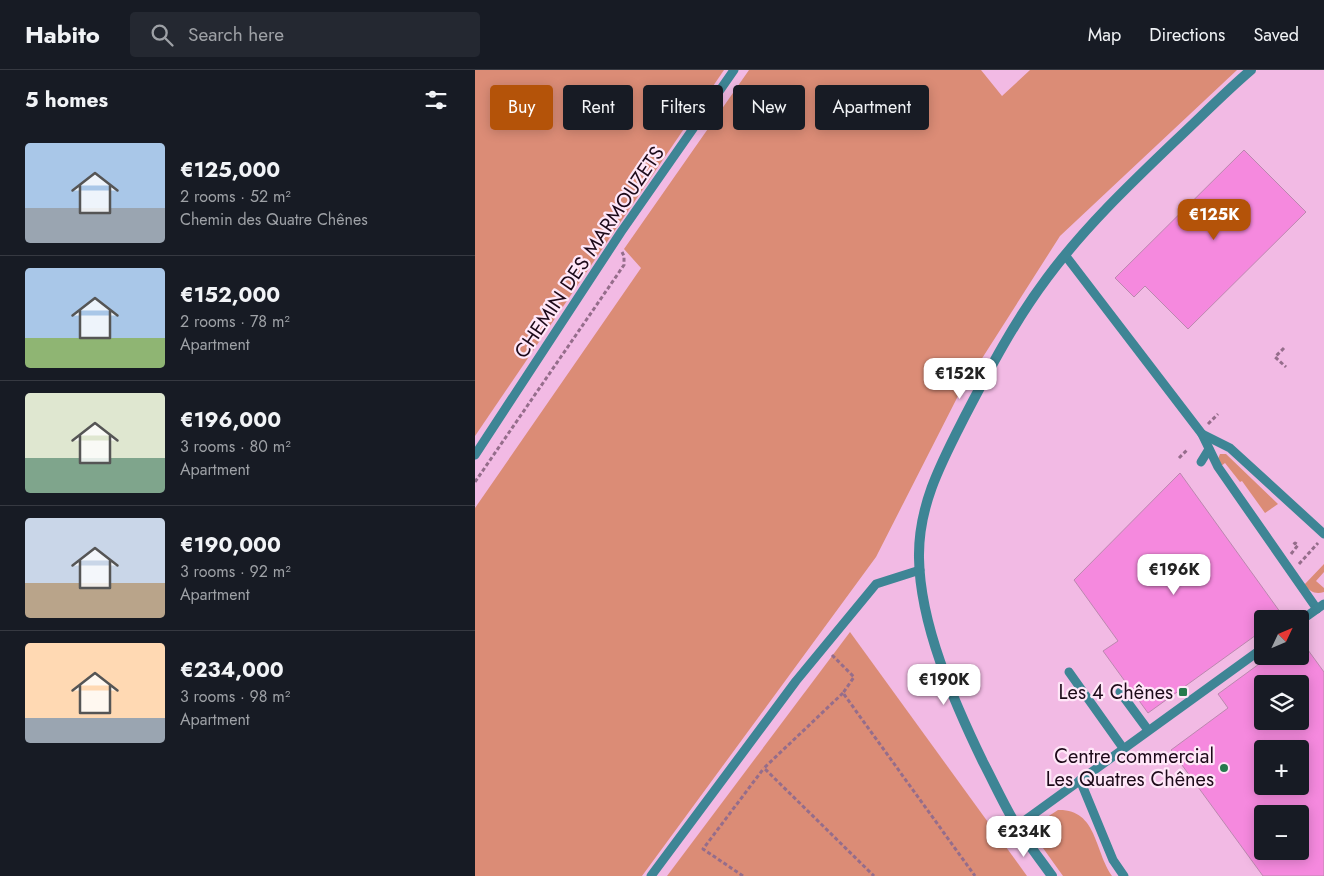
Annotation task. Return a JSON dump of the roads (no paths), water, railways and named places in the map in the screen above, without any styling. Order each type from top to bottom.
[{"type":"street","points":[[1053,876],[1017,826],[971,737],[946,677],[927,613],[919,570],[922,523],[929,492],[939,468],[1009,335],[1065,255],[1122,192],[1251,70]]},
{"type":"lane","name":"CHEMIN DES MARMOUZETS","points":[[475,455],[614,243],[733,70]]},
{"type":"lane","points":[[1065,255],[1202,434],[1218,467],[1292,572],[1321,607],[1309,615]]},
{"type":"lane","points":[[1202,434],[1230,448],[1324,536]]},
{"type":"lane","points":[[1201,462],[1209,449]]},
{"type":"lane","points":[[651,876],[784,697],[876,584],[919,570]]},
{"type":"lane","points":[[1017,826],[1254,654]]},
{"type":"lane","points":[[1069,672],[1123,748]]},
{"type":"lane","points":[[1120,692],[1148,730]]},
{"type":"lane","points":[[1079,780],[1113,860],[1124,876]]},
{"type":"place","name":"Les 4 Chênes","points":[[1183,692]]},
{"type":"place","name":"Centre commercial Les Quatres Chênes","points":[[1224,768]]}]
